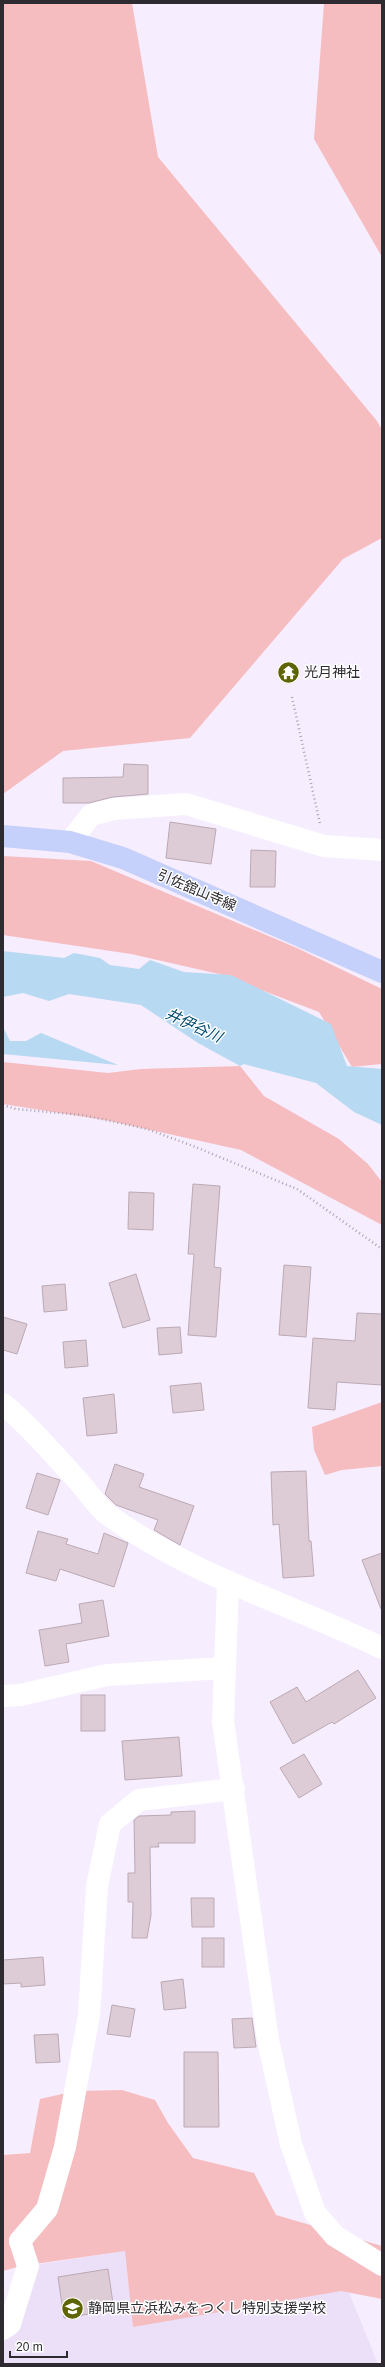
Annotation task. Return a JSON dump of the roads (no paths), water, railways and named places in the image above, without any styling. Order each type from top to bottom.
[{"type":"main road","name":"引佐舘山寺線","points":[[3,836],[70,842],[123,858],[382,972]]},
{"type":"street","points":[[70,842],[92,815],[114,809],[186,804],[324,846],[382,850]]},
{"type":"street","points":[[3,1404],[40,1439],[106,1513],[152,1542],[228,1583],[330,1623],[382,1648]]},
{"type":"street","points":[[228,1583],[223,1721],[234,1789],[268,2040],[291,2144],[315,2214],[335,2236],[382,2265]]},
{"type":"street","points":[[3,1696],[20,1694],[107,1675],[225,1668]]},
{"type":"street","points":[[3,2329],[10,2324],[28,2266],[12,2240],[47,2209],[65,2147],[89,2015],[97,1886],[110,1824],[139,1800],[234,1789]]},
{"type":"water","name":"井伊谷川","points":[[3,951],[64,958],[74,953],[100,958],[110,965],[139,969],[150,960],[184,972],[231,975],[331,1024],[347,1066],[382,1069],[382,1125],[354,1112],[316,1083],[244,1064],[240,1066],[198,1043],[141,1005],[69,994],[49,1001],[23,993],[3,997]]},
{"type":"water","points":[[3,1027],[10,1041],[26,1041],[41,1033],[118,1065],[3,1054]]},
{"type":"place","name":"光月神社","points":[[288,672]]},
{"type":"place","name":"静岡県立浜松みをつくし特別支援学校","points":[[73,2308]]}]
